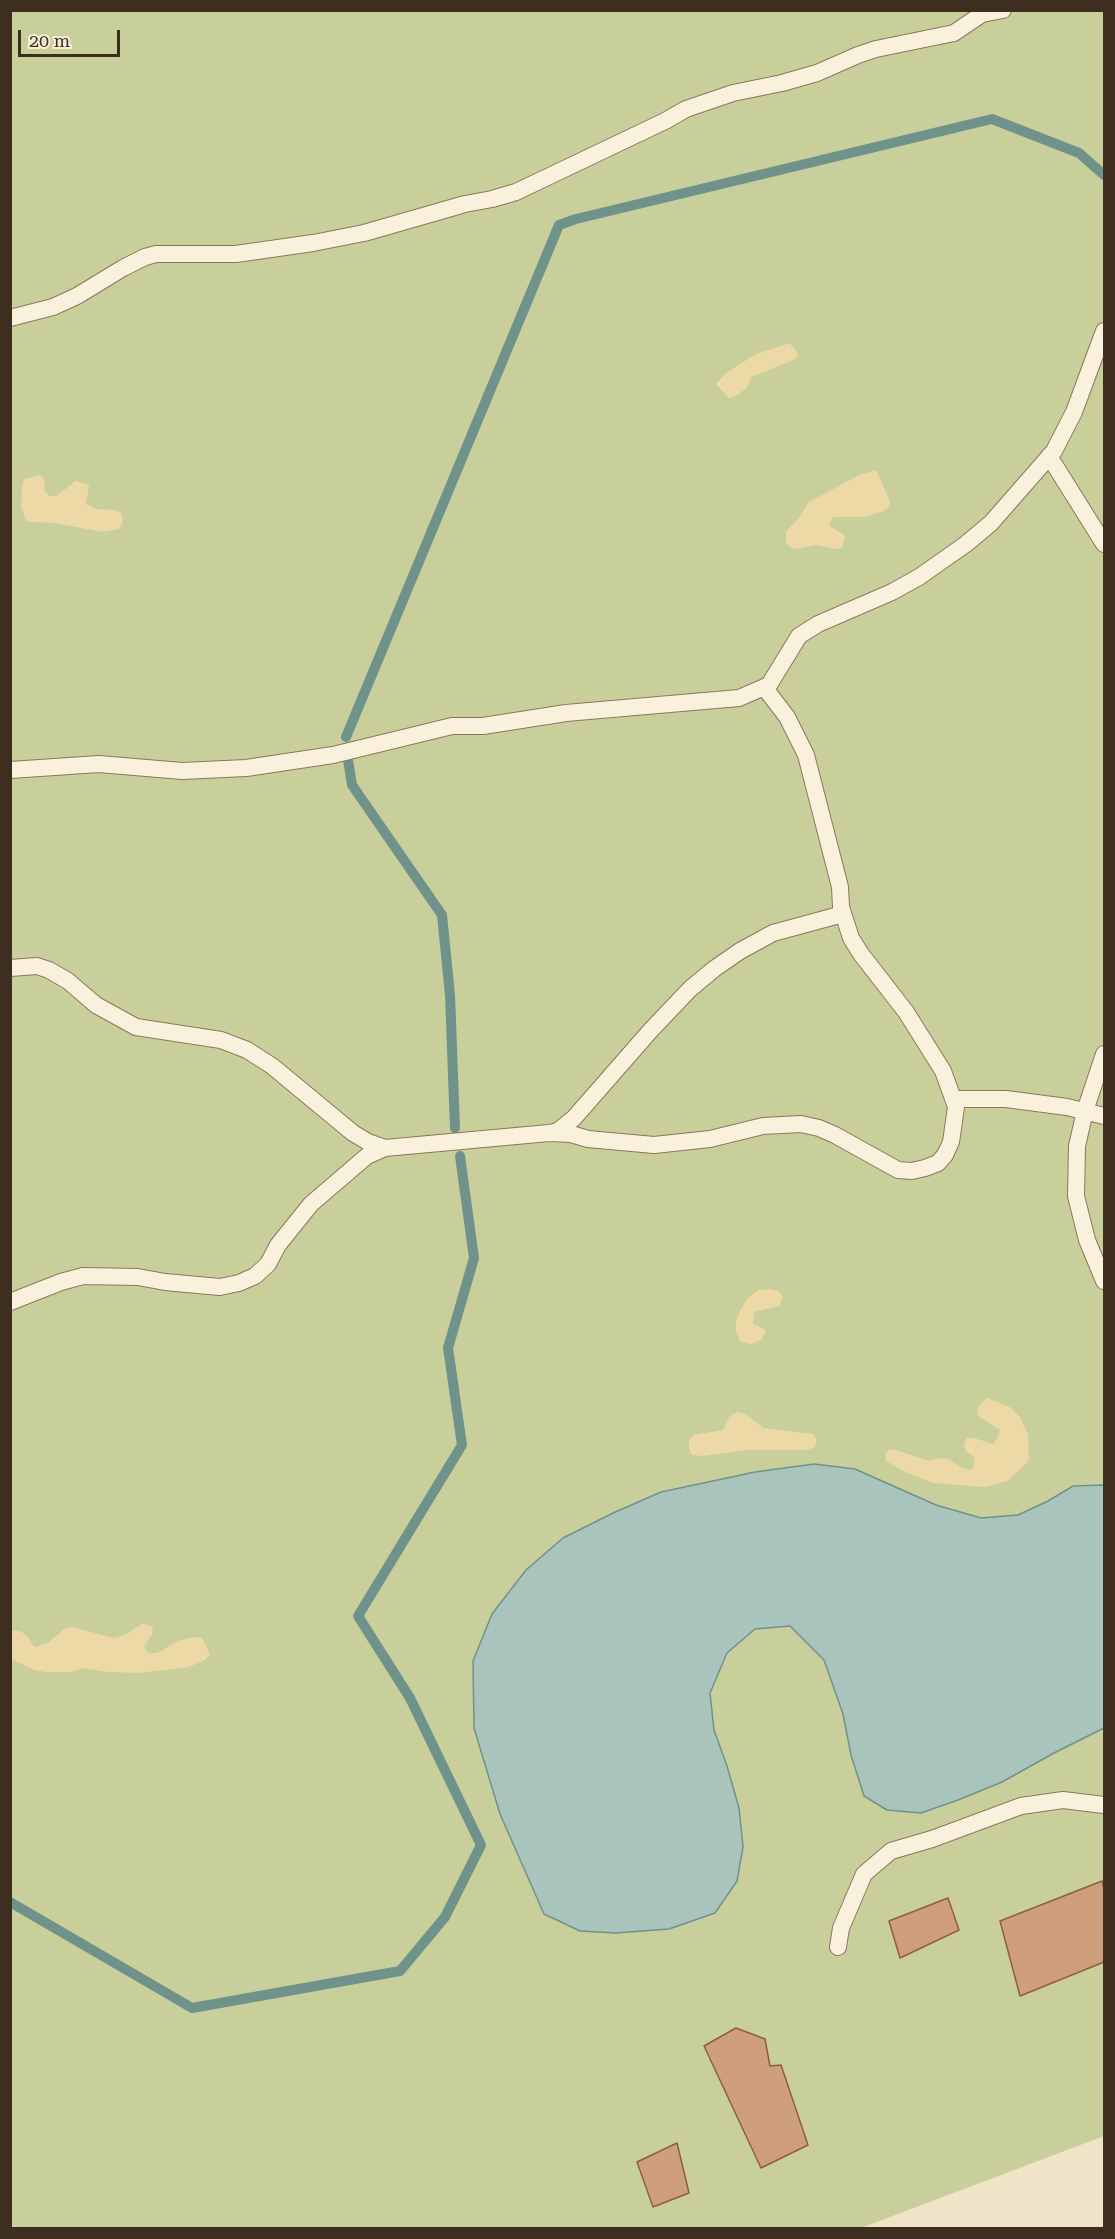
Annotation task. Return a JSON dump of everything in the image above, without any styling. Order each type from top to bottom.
[{"type":"lane","points":[[10,318],[53,307],[77,296],[131,264],[156,254],[236,254],[313,243],[364,233],[516,192],[686,109],[733,93],[817,73],[876,49],[954,33],[981,12],[1003,10]]},
{"type":"lane","points":[[10,770],[99,764],[182,771],[246,768],[333,755],[452,726],[483,726],[566,713],[740,698],[769,685],[799,636],[825,620],[892,592],[919,577],[966,544],[991,523],[1049,456],[1074,412],[1104,331]]},
{"type":"lane","points":[[1049,456],[1104,544]]},
{"type":"lane","points":[[549,1133],[571,1134],[600,1141],[654,1145],[710,1139],[763,1126],[801,1124],[835,1135],[898,1170],[912,1171],[938,1163],[945,1155],[951,1142],[956,1107],[943,1071],[906,1012],[851,938],[843,914],[840,887],[806,755],[787,717],[764,687]]},
{"type":"lane","points":[[10,1302],[83,1276],[138,1277],[220,1287],[239,1284],[255,1276],[268,1264],[278,1245],[311,1204],[367,1156],[385,1148],[558,1131],[574,1118],[663,1016],[714,969],[772,933],[843,914]]},
{"type":"lane","points":[[10,968],[37,966],[49,970],[68,981],[96,1005],[136,1027],[221,1040],[247,1050],[272,1066],[353,1133],[385,1148]]},
{"type":"lane","points":[[1104,1054],[1085,1111],[1077,1146],[1076,1196],[1087,1240],[1104,1281]]},
{"type":"lane","points":[[953,1099],[1006,1099],[1104,1116]]},
{"type":"lane","points":[[838,1947],[841,1928],[864,1874],[891,1851],[932,1839],[1021,1806],[1063,1800],[1104,1805]]},
{"type":"green space","points":[[11,11],[1104,11],[1104,2136],[861,2228],[11,2228]]},
{"type":"sand","points":[[790,343],[798,354],[796,359],[751,377],[747,388],[736,396],[729,398],[716,384],[726,373],[756,354]]},
{"type":"sand","points":[[876,470],[890,501],[889,507],[865,517],[833,517],[829,526],[843,534],[845,538],[842,548],[815,545],[796,549],[786,543],[786,531],[799,518],[809,502],[859,475]]},
{"type":"sand","points":[[40,475],[44,479],[45,492],[50,496],[56,496],[76,481],[89,485],[86,504],[96,509],[116,510],[121,513],[123,521],[119,529],[102,532],[55,523],[29,522],[21,506],[22,486],[24,479]]},
{"type":"sand","points":[[759,1290],[779,1291],[783,1298],[779,1306],[754,1312],[753,1324],[766,1330],[761,1340],[751,1344],[741,1342],[736,1333],[736,1321],[741,1309],[748,1298]]},
{"type":"sand","points":[[987,1398],[1010,1407],[1020,1417],[1028,1434],[1029,1459],[1007,1481],[984,1487],[933,1483],[907,1473],[886,1461],[885,1454],[889,1449],[929,1461],[937,1458],[948,1459],[962,1468],[971,1470],[975,1458],[966,1451],[964,1445],[967,1438],[993,1444],[1000,1430],[977,1415],[979,1406]]},
{"type":"sand","points":[[737,1412],[745,1414],[764,1428],[813,1434],[817,1440],[815,1447],[807,1450],[746,1450],[702,1456],[692,1455],[689,1440],[694,1435],[723,1430],[729,1417]]},
{"type":"sand","points":[[143,1623],[152,1627],[153,1633],[144,1646],[148,1653],[157,1653],[180,1640],[196,1637],[202,1638],[210,1654],[205,1660],[189,1667],[138,1673],[82,1668],[72,1672],[46,1672],[34,1670],[11,1659],[11,1630],[22,1632],[36,1647],[49,1642],[64,1629],[72,1627],[114,1638],[125,1635]]},
{"type":"water","points":[[814,1464],[855,1469],[936,1505],[981,1518],[1018,1515],[1073,1486],[1104,1485],[1104,1728],[1002,1782],[958,1800],[921,1813],[887,1810],[864,1796],[851,1755],[843,1714],[824,1660],[790,1626],[755,1629],[727,1653],[710,1693],[714,1730],[739,1808],[743,1847],[737,1881],[715,1913],[669,1929],[616,1933],[580,1931],[544,1914],[500,1814],[474,1728],[473,1661],[492,1614],[526,1570],[563,1538],[613,1513],[661,1492],[755,1472]]},
{"type":"building","points":[[1102,1881],[1104,1889],[1104,1962],[1020,1996],[1000,1921]]},
{"type":"building","points":[[948,1898],[959,1930],[900,1958],[889,1921]]},
{"type":"building","points":[[736,2028],[765,2039],[770,2066],[781,2065],[808,2145],[761,2168],[704,2046]]},
{"type":"building","points":[[677,2143],[689,2193],[653,2207],[637,2162]]},
{"type":"waterway","points":[[346,737],[559,225],[992,119],[1079,153],[1104,175]]},
{"type":"waterway","points":[[348,760],[352,785],[442,915],[450,995],[455,1128]]},
{"type":"waterway","points":[[10,1902],[192,2008],[400,1971],[445,1917],[481,1845],[410,1698],[358,1616],[462,1445],[448,1348],[474,1258],[460,1156]]}]
